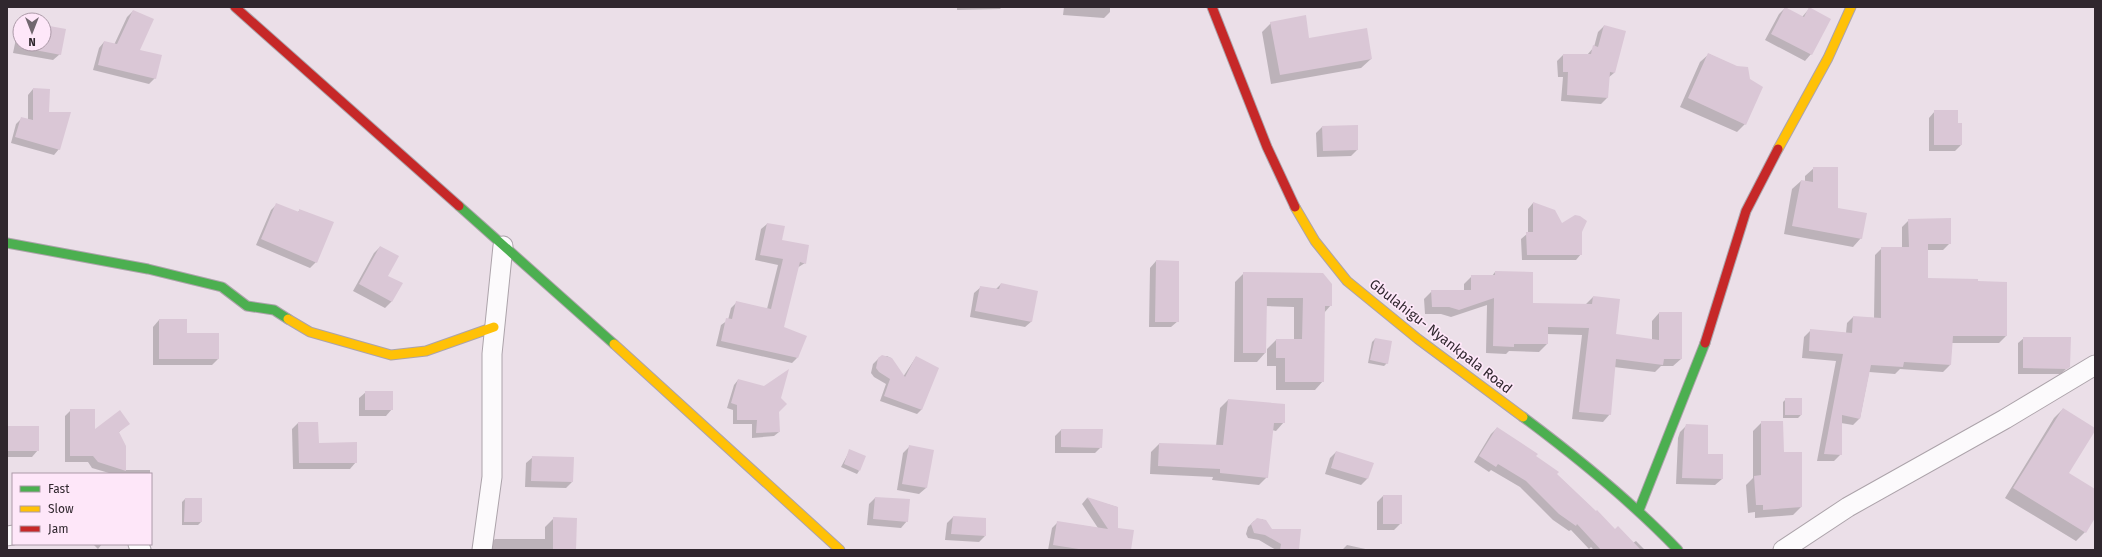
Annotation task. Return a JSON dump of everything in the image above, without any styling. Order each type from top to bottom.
[{"type":"street","points":[[235,7],[640,367],[840,550]]},
{"type":"street","name":"Gbulahigu- Nyankpala Road","points":[[1212,7],[1233,66],[1278,173],[1301,218],[1320,247],[1342,276],[1388,316],[1586,464],[1639,510],[1678,550]]},
{"type":"street","points":[[1639,510],[1709,332],[1746,211],[1794,117],[1828,58],[1851,7]]},
{"type":"street","points":[[7,242],[148,269],[222,287],[247,306],[274,310],[310,332],[391,355],[426,351],[494,327]]},
{"type":"street","points":[[482,550],[492,477],[492,354],[503,246]]},
{"type":"street","points":[[1783,550],[1848,507],[1998,423],[2095,365]]},
{"type":"building","points":[[1785,7],[1804,17],[1809,7],[1831,19],[1812,55],[1771,34]]},
{"type":"building","points":[[133,10],[154,19],[140,50],[162,55],[156,79],[98,65],[104,41],[117,44]]},
{"type":"building","points":[[1306,15],[1309,38],[1367,28],[1372,59],[1280,75],[1270,22]]},
{"type":"building","points":[[1604,25],[1626,31],[1615,73],[1610,72],[1608,98],[1567,95],[1568,72],[1563,72],[1563,54],[1591,54],[1593,45],[1598,47]]},
{"type":"building","points":[[52,26],[66,29],[61,55],[45,52],[52,52]]},
{"type":"building","points":[[1708,53],[1737,66],[1748,67],[1750,79],[1763,87],[1746,125],[1688,98]]},
{"type":"building","points":[[33,88],[50,89],[49,112],[71,112],[60,150],[15,137],[21,117],[33,120]]},
{"type":"building","points":[[1934,110],[1958,110],[1958,123],[1962,123],[1962,145],[1934,145]]},
{"type":"building","points":[[1358,125],[1358,150],[1323,151],[1322,126]]},
{"type":"building","points":[[1813,167],[1838,167],[1838,208],[1867,213],[1862,239],[1792,226],[1801,180],[1813,182]]},
{"type":"building","points":[[1533,202],[1555,210],[1562,223],[1575,215],[1580,216],[1587,221],[1582,232],[1582,255],[1527,255],[1526,232],[1533,232]]},
{"type":"building","points":[[276,203],[299,212],[299,209],[334,222],[317,263],[261,239]]},
{"type":"building","points":[[1951,218],[1951,244],[1928,244],[1928,278],[1978,279],[1978,281],[2007,282],[2007,336],[1953,336],[1951,365],[1904,362],[1903,367],[1871,365],[1860,419],[1842,415],[1842,455],[1824,454],[1843,354],[1809,351],[1810,329],[1852,333],[1853,316],[1881,318],[1881,247],[1909,247],[1908,219]]},
{"type":"building","points":[[767,223],[785,226],[782,240],[809,245],[806,264],[800,262],[784,327],[807,336],[798,358],[721,341],[726,318],[732,319],[736,301],[771,309],[783,259],[760,255]]},
{"type":"building","points":[[380,246],[399,256],[388,276],[403,283],[392,302],[359,284]]},
{"type":"building","points":[[1156,260],[1179,261],[1179,322],[1155,322]]},
{"type":"building","points":[[1495,271],[1533,272],[1533,303],[1592,304],[1593,296],[1620,299],[1616,334],[1659,340],[1659,312],[1682,312],[1682,359],[1664,359],[1663,365],[1616,359],[1611,415],[1579,412],[1589,328],[1548,327],[1548,344],[1514,344],[1514,347],[1493,346],[1494,298],[1459,310],[1449,307],[1432,307],[1431,290],[1471,290],[1471,275],[1495,275]]},
{"type":"building","points":[[1243,272],[1323,273],[1332,284],[1332,306],[1325,306],[1324,382],[1285,382],[1285,358],[1276,358],[1276,339],[1302,339],[1303,298],[1267,298],[1266,353],[1243,353]]},
{"type":"building","points":[[1001,283],[1038,291],[1032,322],[975,311],[980,286],[999,289]]},
{"type":"building","points":[[159,319],[187,319],[187,333],[219,333],[219,359],[159,359]]},
{"type":"building","points":[[2023,337],[2071,337],[2070,367],[2067,369],[2023,368]]},
{"type":"building","points":[[1375,338],[1392,341],[1388,364],[1370,360]]},
{"type":"building","points":[[882,355],[892,358],[905,377],[916,356],[939,368],[922,410],[884,396],[890,379],[879,372],[876,368],[878,358]]},
{"type":"building","points":[[789,369],[781,398],[787,404],[779,412],[780,432],[756,433],[757,420],[737,420],[737,405],[731,403],[738,379],[764,386]]},
{"type":"building","points":[[365,391],[393,391],[393,410],[365,410]]},
{"type":"building","points":[[1785,398],[1802,398],[1802,415],[1785,415]]},
{"type":"building","points":[[1228,399],[1285,404],[1285,423],[1274,423],[1268,478],[1220,473],[1220,469],[1158,466],[1159,443],[1223,445]]},
{"type":"building","points":[[2063,408],[2095,428],[2095,431],[2069,473],[2095,489],[2095,518],[2086,533],[2013,488]]},
{"type":"building","points":[[70,409],[95,409],[95,429],[120,410],[130,424],[119,432],[126,446],[126,471],[98,462],[93,456],[70,456]]},
{"type":"building","points":[[1761,421],[1783,421],[1784,452],[1802,452],[1802,507],[1763,510],[1763,505],[1756,505],[1754,476],[1761,475]]},
{"type":"building","points":[[298,422],[318,422],[319,443],[357,442],[357,463],[299,463]]},
{"type":"building","points":[[1686,424],[1708,425],[1708,454],[1723,454],[1723,479],[1682,478],[1684,431]]},
{"type":"building","points":[[7,426],[39,426],[39,451],[7,451]]},
{"type":"building","points":[[1497,427],[1538,454],[1536,456],[1559,472],[1557,474],[1596,511],[1597,510],[1615,529],[1618,526],[1641,550],[1601,550],[1577,524],[1576,526],[1559,514],[1526,481],[1498,464],[1496,467],[1479,456]]},
{"type":"building","points":[[1061,429],[1103,429],[1102,448],[1061,447]]},
{"type":"building","points":[[909,445],[934,450],[927,488],[902,484]]},
{"type":"building","points":[[849,449],[866,456],[860,471],[844,464]]},
{"type":"building","points":[[1336,451],[1374,463],[1368,479],[1331,468]]},
{"type":"building","points":[[532,456],[574,457],[573,482],[531,481]]},
{"type":"building","points":[[1383,495],[1402,495],[1402,524],[1383,524]]},
{"type":"building","points":[[875,497],[910,499],[908,522],[873,519]]},
{"type":"building","points":[[1087,497],[1118,507],[1118,528],[1134,530],[1131,550],[1085,550],[1053,545],[1057,521],[1108,529]]},
{"type":"building","points":[[185,498],[202,498],[202,522],[184,522]]},
{"type":"building","points":[[953,516],[986,518],[986,536],[951,534]]},
{"type":"building","points":[[553,517],[577,518],[576,550],[553,550]]},
{"type":"building","points":[[1257,518],[1266,520],[1272,529],[1301,529],[1299,550],[1280,550],[1281,544],[1265,535],[1254,533],[1251,524]]},
{"type":"traffic: fast","points":[[459,206],[614,344]]},
{"type":"traffic: fast","points":[[7,243],[148,269],[222,287],[247,306],[274,310],[288,319]]},
{"type":"traffic: fast","points":[[1639,510],[1705,343]]},
{"type":"traffic: fast","points":[[1523,417],[1604,480],[1642,514],[1678,550]]},
{"type":"traffic: slow","points":[[1778,149],[1828,58],[1851,7]]},
{"type":"traffic: slow","points":[[1295,207],[1315,241],[1347,281],[1418,339],[1523,417]]},
{"type":"traffic: slow","points":[[288,319],[310,332],[391,355],[426,351],[494,327]]},
{"type":"traffic: slow","points":[[614,344],[840,550]]},
{"type":"traffic: jam","points":[[235,7],[459,206]]},
{"type":"traffic: jam","points":[[1212,7],[1267,147],[1295,207]]},
{"type":"traffic: jam","points":[[1705,343],[1746,211],[1778,149]]}]
